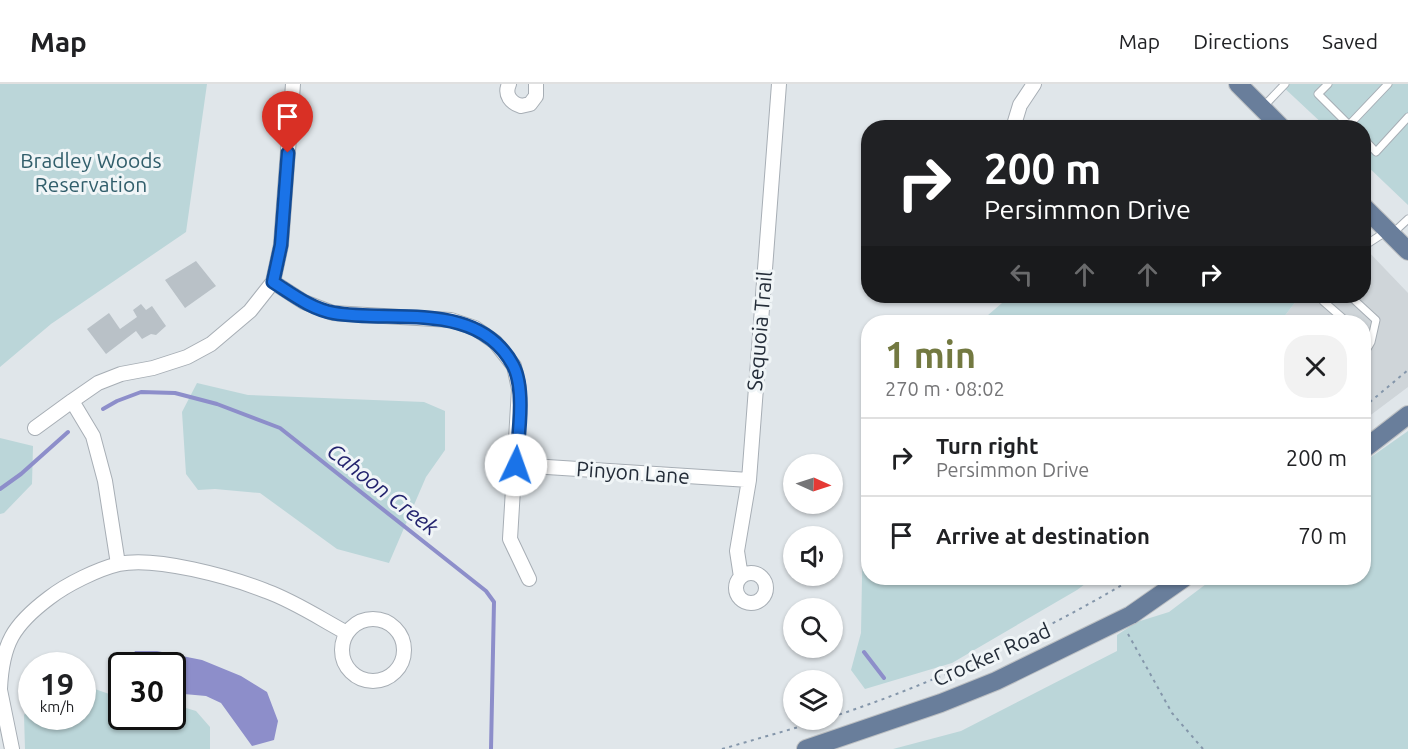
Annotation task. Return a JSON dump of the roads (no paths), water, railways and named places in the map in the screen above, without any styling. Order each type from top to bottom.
[{"type":"main road","points":[[1238,84],[1274,120]]},
{"type":"main road","points":[[1371,218],[1408,251]]},
{"type":"main road","points":[[1371,444],[1408,415]]},
{"type":"main road","name":"Crocker Road","points":[[806,749],[941,703],[996,681],[1131,615],[1174,585]]},
{"type":"street","points":[[35,428],[98,382],[187,357],[211,344],[250,311],[273,282],[281,245],[293,84]]},
{"type":"street","points":[[509,84],[507,93],[510,99],[521,106],[530,104],[536,96],[536,84]]},
{"type":"street","name":"Sequoia Trail","points":[[741,577],[737,551],[749,480],[778,84]]},
{"type":"street","points":[[1015,120],[1020,105],[1034,84]]},
{"type":"street","points":[[273,282],[304,302],[333,313],[451,320],[475,328],[495,342],[514,366],[519,388],[510,539],[529,579]]},
{"type":"street","points":[[72,401],[93,434],[105,481],[118,564]]},
{"type":"street","name":"Pinyon Lane","points":[[516,465],[749,480]]},
{"type":"street","points":[[12,749],[0,690],[7,631],[63,587],[118,564],[143,561],[184,567],[267,591],[347,633]]},
{"type":"street","points":[[374,619],[394,627],[404,645],[404,656],[400,666],[385,679],[376,681],[357,677],[349,670],[342,652],[347,633],[364,621],[374,619]]},
{"type":"lane","points":[[1262,108],[1285,84]]},
{"type":"lane","points":[[1328,84],[1318,94],[1344,120]]},
{"type":"lane","points":[[1355,120],[1388,84]]},
{"type":"lane","points":[[1371,147],[1376,152],[1408,117]]},
{"type":"lane","points":[[1371,242],[1408,219]]},
{"type":"lane","points":[[1324,303],[1339,315]]},
{"type":"lane","points":[[1358,303],[1371,315]]},
{"type":"lane","points":[[1371,315],[1376,320],[1371,342]]},
{"type":"water","points":[[157,651],[162,652],[134,652]]},
{"type":"water","points":[[186,657],[202,660],[241,676],[267,692],[278,721],[274,740],[252,746],[221,703],[206,696],[186,694]]},
{"type":"waterway","name":"Cahoon Creek","points":[[103,409],[141,392],[175,393],[217,404],[280,428],[486,591],[494,602],[491,749]]},
{"type":"waterway","name":"Cahoon Creek","points":[[0,489],[21,474],[68,432]]},
{"type":"waterway","points":[[864,652],[884,678]]},
{"type":"park label","name":"Bradley Woods Reservation","points":[[91,173]]}]
